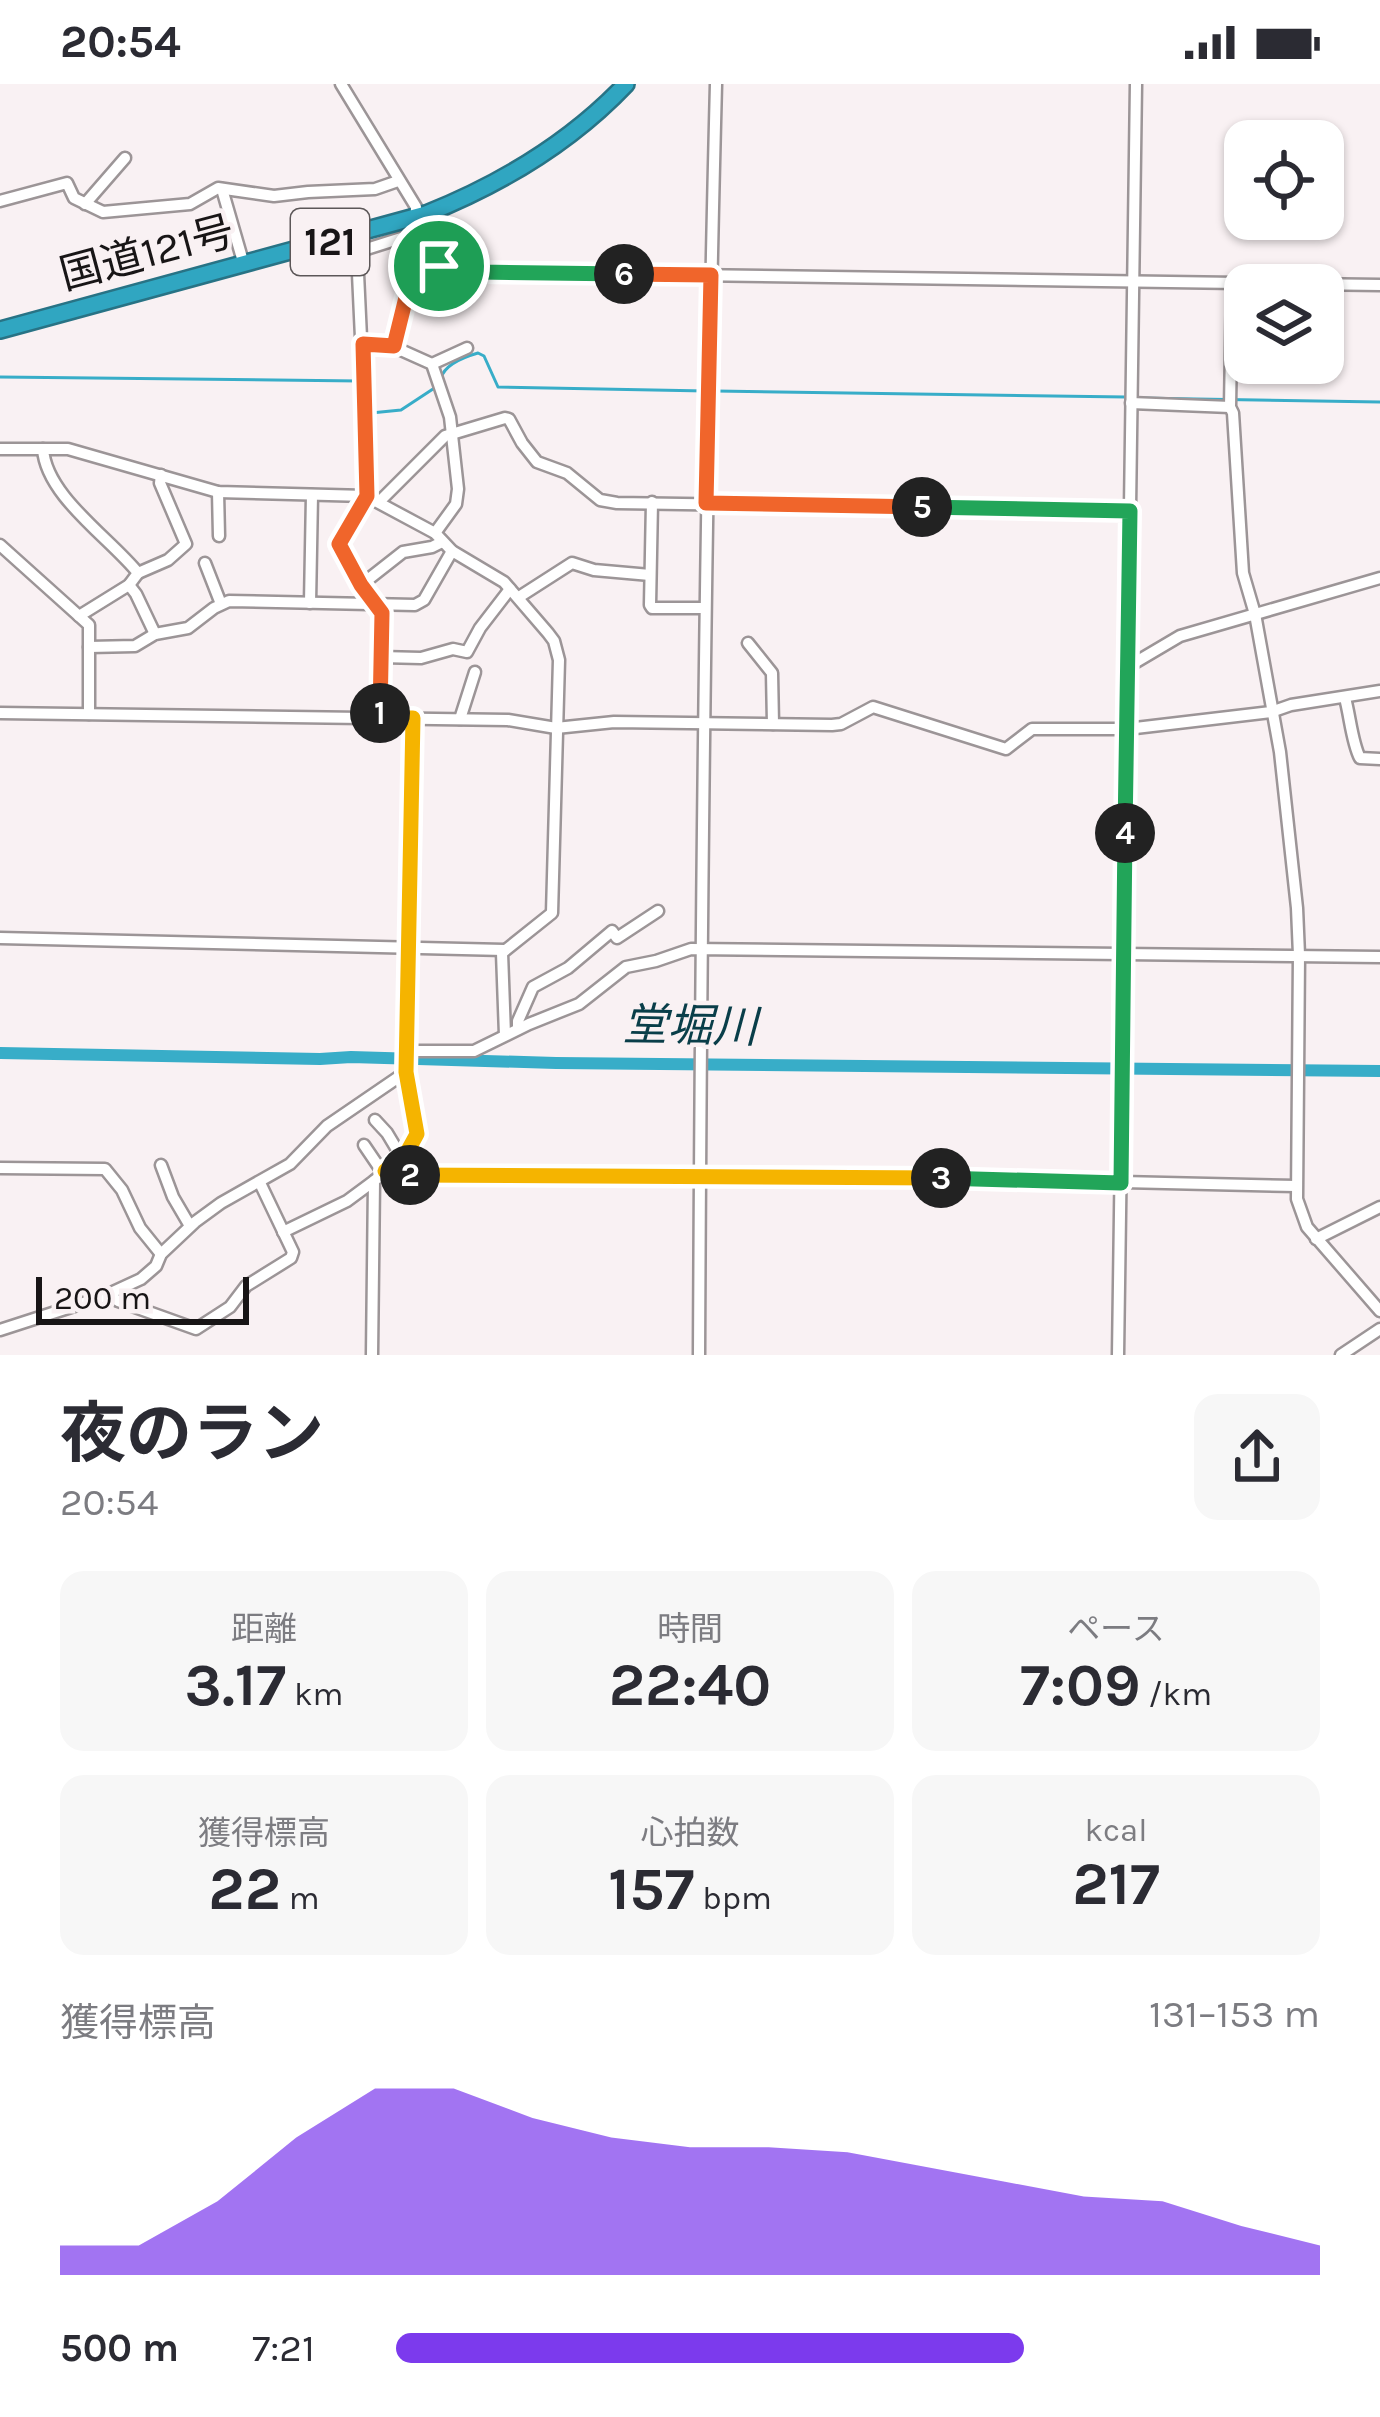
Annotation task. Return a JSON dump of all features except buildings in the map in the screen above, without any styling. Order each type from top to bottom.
[{"type":"highway","name":"国道121号","points":[[0,330],[416,225],[536,159],[626,84]]},
{"type":"street","points":[[341,84],[416,207],[414,265],[394,346]]},
{"type":"street","points":[[699,1355],[704,608],[716,84]]},
{"type":"street","points":[[1118,1355],[1136,84]]},
{"type":"street","points":[[85,204],[125,158]]},
{"type":"street","points":[[0,201],[67,183],[74,198],[103,212],[190,203],[218,188],[274,196],[374,189],[398,181]]},
{"type":"street","points":[[223,189],[244,265]]},
{"type":"street","points":[[380,718],[382,616],[339,544],[367,496],[357,252],[416,225]]},
{"type":"street","points":[[414,265],[480,272],[1224,284]]},
{"type":"street","points":[[1344,285],[1380,285]]},
{"type":"street","points":[[89,646],[135,646],[155,634],[188,628],[232,601],[411,605],[424,600],[457,498],[446,402],[432,364],[394,346],[363,344]]},
{"type":"street","points":[[432,364],[467,348]]},
{"type":"street","points":[[1231,384],[1243,573],[1280,752],[1299,955],[1296,1186],[1302,1219],[1380,1311]]},
{"type":"street","points":[[1131,403],[1231,402]]},
{"type":"street","points":[[380,502],[446,436],[509,419],[521,443],[538,461],[567,473],[600,500],[617,503],[1130,511]]},
{"type":"street","points":[[0,448],[76,451],[218,492],[367,496],[496,576],[548,632],[557,651],[552,913],[504,950],[505,1035]]},
{"type":"street","points":[[44,449],[47,469],[58,488],[138,573]]},
{"type":"street","points":[[80,616],[186,544],[160,476]]},
{"type":"street","points":[[218,492],[219,536]]},
{"type":"street","points":[[310,604],[312,495]]},
{"type":"street","points":[[652,502],[652,608],[704,608]]},
{"type":"street","points":[[361,585],[392,558],[443,542]]},
{"type":"street","points":[[0,545],[89,625],[89,714]]},
{"type":"street","points":[[205,563],[221,604]]},
{"type":"street","points":[[381,657],[421,658],[453,649],[467,652],[480,628],[514,593],[572,563],[650,575]]},
{"type":"street","points":[[1128,664],[1180,636],[1380,578]]},
{"type":"street","points":[[129,585],[155,634]]},
{"type":"street","points":[[748,644],[772,673],[773,724]]},
{"type":"street","points":[[460,719],[475,672]]},
{"type":"street","points":[[0,713],[508,720],[556,728],[614,722],[841,724],[873,707],[1006,749],[1032,729],[1127,729],[1271,712],[1380,691]]},
{"type":"street","points":[[1345,698],[1357,754],[1380,759]]},
{"type":"street","points":[[283,1232],[340,1204],[381,1175],[412,1147],[417,1134],[406,1072],[413,718]]},
{"type":"street","points":[[518,1029],[538,983],[568,968],[612,931],[617,938],[658,911]]},
{"type":"street","points":[[0,938],[504,950]]},
{"type":"street","points":[[408,1051],[474,1051],[579,1004],[626,967],[691,949],[1380,957]]},
{"type":"street","points":[[0,1330],[108,1294],[148,1274],[190,1226],[290,1164],[327,1126],[406,1072]]},
{"type":"street","points":[[375,1120],[402,1157]]},
{"type":"street","points":[[364,1144],[381,1175],[372,1355]]},
{"type":"street","points":[[160,1165],[190,1226]]},
{"type":"street","points":[[0,1168],[105,1169],[161,1254]]},
{"type":"street","points":[[381,1175],[946,1178],[1296,1186]]},
{"type":"street","points":[[108,1294],[191,1328],[230,1307],[246,1286],[291,1258],[293,1252],[260,1183]]},
{"type":"street","points":[[1316,1239],[1380,1207]]},
{"type":"street","points":[[1341,1355],[1380,1329]]},
{"type":"waterway","points":[[441,378],[451,365],[478,353],[484,356],[498,387],[706,391]]},
{"type":"waterway","points":[[0,377],[359,381]]},
{"type":"waterway","points":[[369,381],[371,413],[401,410],[436,387]]},
{"type":"waterway","points":[[716,391],[1126,397]]},
{"type":"waterway","points":[[1136,398],[1380,402]]},
{"type":"waterway","name":"堂堀川","points":[[0,1053],[1380,1071]]},
{"type":"route","points":[[414,265],[439,266],[480,272],[711,275],[706,503],[1130,511],[1121,1183],[394,1175],[385,1171],[406,1154],[417,1134],[406,1072],[413,718],[380,718],[382,613],[339,544],[368,488],[363,344],[394,346],[414,265]]}]
